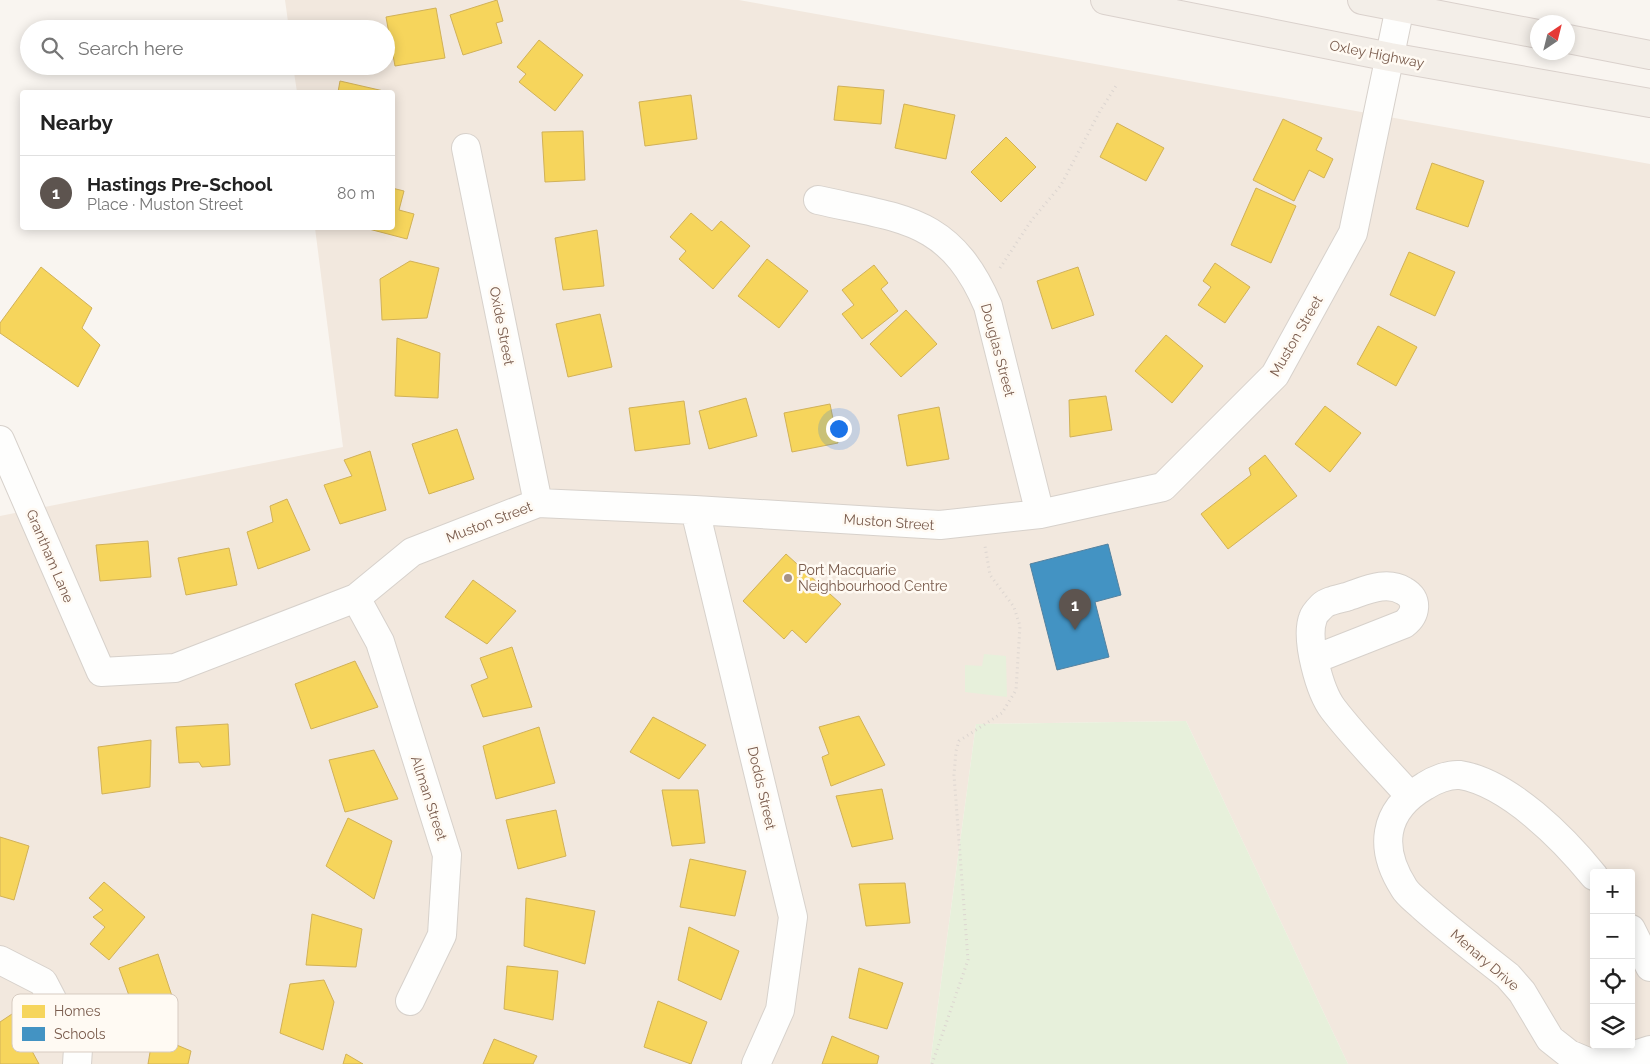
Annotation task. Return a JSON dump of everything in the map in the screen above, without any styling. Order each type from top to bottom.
[{"type":"main road","name":"Oxley Highway","points":[[1105,0],[1390,57],[1650,103]]},
{"type":"main road","points":[[1362,0],[1530,32]]},
{"type":"main road","points":[[1575,40],[1650,55]]},
{"type":"street","name":"Muston Street","points":[[101,672],[175,668],[356,598],[412,552],[538,503],[695,510],[940,525],[1040,514],[1163,487],[1276,376],[1352,234],[1400,7]]},
{"type":"street","name":"Oxide Street","points":[[466,148],[538,503]]},
{"type":"street","name":"Douglas Street","points":[[818,200],[910,221],[942,239],[965,263],[975,277],[993,325],[1040,514]]},
{"type":"street","name":"Grantham Lane","points":[[0,440],[101,672]]},
{"type":"street","name":"Dodds Street","points":[[695,510],[793,917],[780,1010],[756,1064]]},
{"type":"street","name":"Allman Street","points":[[356,598],[380,642],[448,855],[442,935],[410,1001]]},
{"type":"street","points":[[1315,659],[1320,684],[1332,708],[1409,795]]},
{"type":"street","name":"Menary Drive","points":[[1590,871],[1573,850],[1517,802],[1482,781],[1458,775],[1436,780],[1409,795],[1396,812],[1388,833],[1389,860],[1405,890],[1508,976],[1522,992],[1550,1038],[1569,1054],[1588,1062],[1609,1063],[1650,1050]]},
{"type":"street","points":[[1635,937],[1650,968]]},
{"type":"street","points":[[0,960],[43,982],[49,994]]},
{"type":"path","points":[[982,293],[1031,221],[1061,185],[1100,111],[1116,86]]},
{"type":"path","points":[[932,1064],[968,960],[954,774],[956,751],[959,740],[1002,713],[1016,690],[1020,626],[1014,607],[990,575],[983,520]]},
{"type":"shaded area","points":[[285,0],[739,0],[1650,164],[1650,1064],[1348,1064],[1186,721],[976,724],[930,1064],[0,1064],[0,516],[343,447],[315,230],[395,230],[395,90],[297,90],[294,75],[395,75],[395,20],[288,20]]},
{"type":"green space","points":[[984,654],[1006,656],[1007,697],[965,692],[965,665],[982,666]]},
{"type":"green space","points":[[1186,721],[1348,1064],[930,1064],[976,724]]},
{"type":"building: Homes","points":[[497,0],[503,21],[496,23],[502,43],[463,55],[450,15]]},
{"type":"building: Homes","points":[[436,8],[445,58],[395,66],[395,20],[387,20],[386,17]]},
{"type":"building: Homes","points":[[539,40],[583,75],[555,111],[519,82],[526,74],[517,67]]},
{"type":"building: Homes","points":[[340,81],[379,90],[338,90]]},
{"type":"building: Homes","points":[[838,86],[884,90],[881,124],[834,120]]},
{"type":"building: Homes","points":[[691,95],[697,139],[645,146],[639,102]]},
{"type":"building: Homes","points":[[904,104],[955,115],[946,159],[895,148]]},
{"type":"building: Homes","points":[[1283,119],[1322,138],[1316,150],[1333,159],[1324,178],[1309,170],[1294,201],[1253,180]]},
{"type":"building: Homes","points":[[1117,123],[1164,148],[1146,181],[1100,157]]},
{"type":"building: Homes","points":[[583,131],[585,180],[545,182],[542,132]]},
{"type":"building: Homes","points":[[1006,137],[1036,167],[1001,202],[971,172]]},
{"type":"building: Homes","points":[[1432,163],[1484,181],[1468,227],[1416,209]]},
{"type":"building: Homes","points":[[1256,188],[1296,206],[1271,263],[1231,245]]},
{"type":"building: Homes","points":[[395,189],[404,191],[399,210],[414,214],[407,239],[373,230],[395,230]]},
{"type":"building: Homes","points":[[691,213],[712,231],[721,221],[750,246],[713,289],[679,259],[686,251],[670,237]]},
{"type":"building: Homes","points":[[597,230],[604,286],[563,290],[555,238]]},
{"type":"building: Homes","points":[[1409,252],[1455,272],[1435,316],[1390,295]]},
{"type":"building: Homes","points":[[767,259],[808,291],[779,328],[738,296]]},
{"type":"building: Homes","points":[[410,261],[439,268],[427,318],[382,320],[380,279]]},
{"type":"building: Homes","points":[[1215,263],[1250,287],[1225,323],[1198,305],[1211,287],[1203,281]]},
{"type":"building: Homes","points":[[874,265],[888,283],[881,289],[898,311],[862,339],[842,314],[854,305],[842,290]]},
{"type":"building: Homes","points":[[41,267],[92,308],[82,328],[100,345],[78,387],[0,333],[0,323]]},
{"type":"building: Homes","points":[[1078,267],[1094,315],[1052,329],[1037,281]]},
{"type":"building: Homes","points":[[906,310],[937,344],[901,377],[870,344]]},
{"type":"building: Homes","points":[[600,314],[612,367],[568,377],[556,324]]},
{"type":"building: Homes","points":[[1378,326],[1417,347],[1396,386],[1357,364]]},
{"type":"building: Homes","points":[[1166,335],[1203,366],[1172,403],[1135,371]]},
{"type":"building: Homes","points":[[397,338],[440,353],[438,398],[395,396]]},
{"type":"building: Homes","points":[[1106,396],[1112,430],[1070,437],[1069,400]]},
{"type":"building: Homes","points":[[746,398],[757,436],[709,449],[699,411]]},
{"type":"building: Homes","points":[[684,401],[690,444],[635,451],[629,408]]},
{"type":"building: Homes","points":[[830,404],[838,443],[792,452],[784,413]]},
{"type":"building: Homes","points":[[1325,406],[1361,433],[1330,472],[1295,444]]},
{"type":"building: Homes","points":[[939,407],[949,459],[907,466],[898,415]]},
{"type":"building: Homes","points":[[457,429],[474,479],[429,494],[412,444]]},
{"type":"building: Homes","points":[[370,451],[386,510],[340,524],[324,485],[352,476],[344,460]]},
{"type":"building: Homes","points":[[1265,455],[1297,496],[1228,549],[1201,514],[1251,475],[1249,468]]},
{"type":"building: Homes","points":[[287,499],[310,550],[258,569],[247,532],[273,522],[270,506]]},
{"type":"building: Homes","points":[[148,541],[151,577],[100,581],[96,545]]},
{"type":"building: Homes","points":[[229,548],[237,585],[186,595],[178,558]]},
{"type":"building: Homes","name":"Port Macquarie Neighbourhood Centre","points":[[786,554],[841,604],[806,643],[792,630],[784,639],[743,601]]},
{"type":"building: Homes","points":[[473,580],[516,611],[487,644],[445,617]]},
{"type":"building: Homes","points":[[512,647],[532,707],[483,717],[471,685],[488,678],[480,658]]},
{"type":"building: Homes","points":[[355,661],[378,707],[311,729],[295,684]]},
{"type":"building: Homes","points":[[859,716],[885,765],[831,786],[822,757],[829,754],[819,727]]},
{"type":"building: Homes","points":[[653,717],[706,745],[679,779],[630,752]]},
{"type":"building: Homes","points":[[228,724],[230,765],[202,767],[199,762],[179,763],[176,727]]},
{"type":"building: Homes","points":[[539,727],[555,783],[496,799],[483,746]]},
{"type":"building: Homes","points":[[151,740],[150,787],[102,794],[98,747]]},
{"type":"building: Homes","points":[[374,750],[398,799],[345,812],[329,760]]},
{"type":"building: Homes","points":[[882,789],[893,839],[852,847],[836,796]]},
{"type":"building: Homes","points":[[662,790],[698,790],[705,843],[672,846]]},
{"type":"building: Homes","points":[[556,810],[566,856],[518,869],[506,820]]},
{"type":"building: Homes","points":[[348,818],[392,841],[374,899],[326,866]]},
{"type":"building: Homes","points":[[0,837],[29,846],[14,900],[0,896]]},
{"type":"building: Homes","points":[[690,859],[746,871],[735,916],[680,907]]},
{"type":"building: Homes","points":[[104,882],[145,917],[109,960],[90,944],[105,927],[93,917],[103,910],[89,898]]},
{"type":"building: Homes","points":[[905,883],[910,923],[866,926],[859,884]]},
{"type":"building: Homes","points":[[526,898],[595,911],[585,964],[524,946]]},
{"type":"building: Homes","points":[[312,914],[362,929],[356,967],[306,965]]},
{"type":"building: Homes","points":[[689,927],[739,951],[721,1000],[678,980]]},
{"type":"building: Homes","points":[[158,954],[171,994],[128,994],[119,968]]},
{"type":"building: Homes","points":[[507,966],[558,971],[553,1020],[504,1009]]},
{"type":"building: Homes","points":[[859,968],[903,983],[887,1029],[849,1018]]},
{"type":"building: Homes","points":[[324,980],[334,1002],[323,1050],[280,1033],[290,984]]},
{"type":"building: Homes","points":[[658,1001],[707,1022],[691,1064],[644,1047]]},
{"type":"building: Homes","points":[[12,1014],[12,1052],[33,1052],[39,1064],[0,1064],[0,1022]]},
{"type":"building: Homes","points":[[832,1036],[879,1056],[877,1064],[822,1064]]},
{"type":"building: Homes","points":[[494,1039],[537,1056],[533,1064],[483,1064]]},
{"type":"building: Homes","points":[[178,1046],[191,1051],[188,1064],[148,1064],[150,1052],[178,1052]]},
{"type":"building: Homes","points":[[346,1054],[363,1064],[343,1064]]},
{"type":"building: Schools","points":[[1108,544],[1121,595],[1095,602],[1109,657],[1057,670],[1030,564]]},
{"type":"place","name":"Port Macquarie Neighbourhood Centre","points":[[788,578]]},
{"type":"place","name":"Hastings Pre-School","points":[[1075,630]]}]
